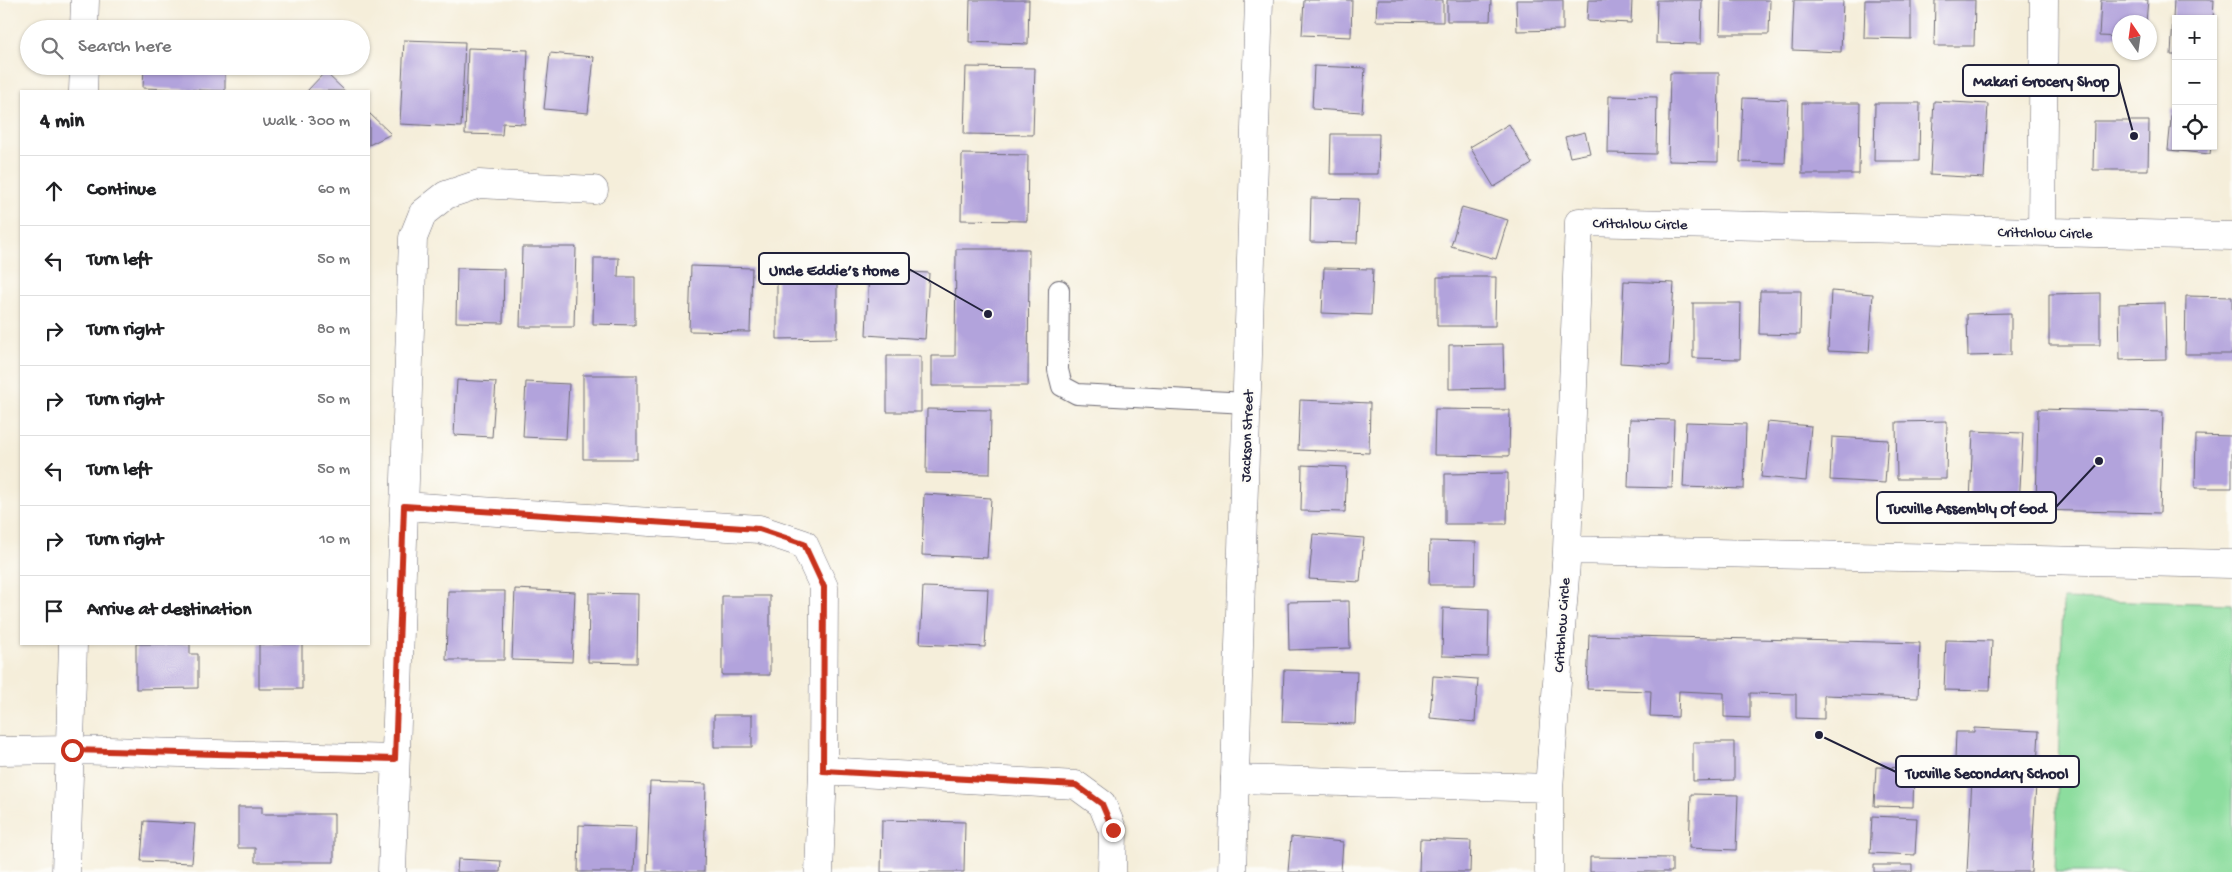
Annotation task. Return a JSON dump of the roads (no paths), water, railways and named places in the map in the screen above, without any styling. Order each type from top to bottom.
[{"type":"street","points":[[84,20],[85,0]]},
{"type":"street","name":"Jackson Street","points":[[1232,872],[1259,0]]},
{"type":"street","points":[[2042,232],[2044,0]]},
{"type":"street","points":[[83,90],[84,75]]},
{"type":"street","points":[[392,872],[413,238],[422,213],[446,195],[479,184],[594,190]]},
{"type":"street","name":"Critchlow Circle","points":[[1549,872],[1549,788],[1567,550],[1579,222],[2232,236]]},
{"type":"street","points":[[404,506],[759,529],[804,544],[824,587],[823,771],[819,872]]},
{"type":"street","points":[[1567,550],[2232,564]]},
{"type":"street","points":[[66,872],[72,750],[73,645]]},
{"type":"street","points":[[0,751],[72,750],[395,759]]},
{"type":"street","points":[[823,771],[1076,785],[1102,804],[1113,830],[1112,872]]},
{"type":"street","points":[[1235,778],[1549,788]]},
{"type":"lane","points":[[1059,290],[1058,370],[1062,386],[1077,394],[1247,403]]},
{"type":"place","name":"Makari Grocery Shop","points":[[2134,136]]},
{"type":"place","name":"Uncle Eddie’s Home","points":[[988,314]]},
{"type":"place","name":"Tucville Assembly Of God","points":[[2099,461]]},
{"type":"place","name":"Tucville Secondary School","points":[[1819,735]]}]
